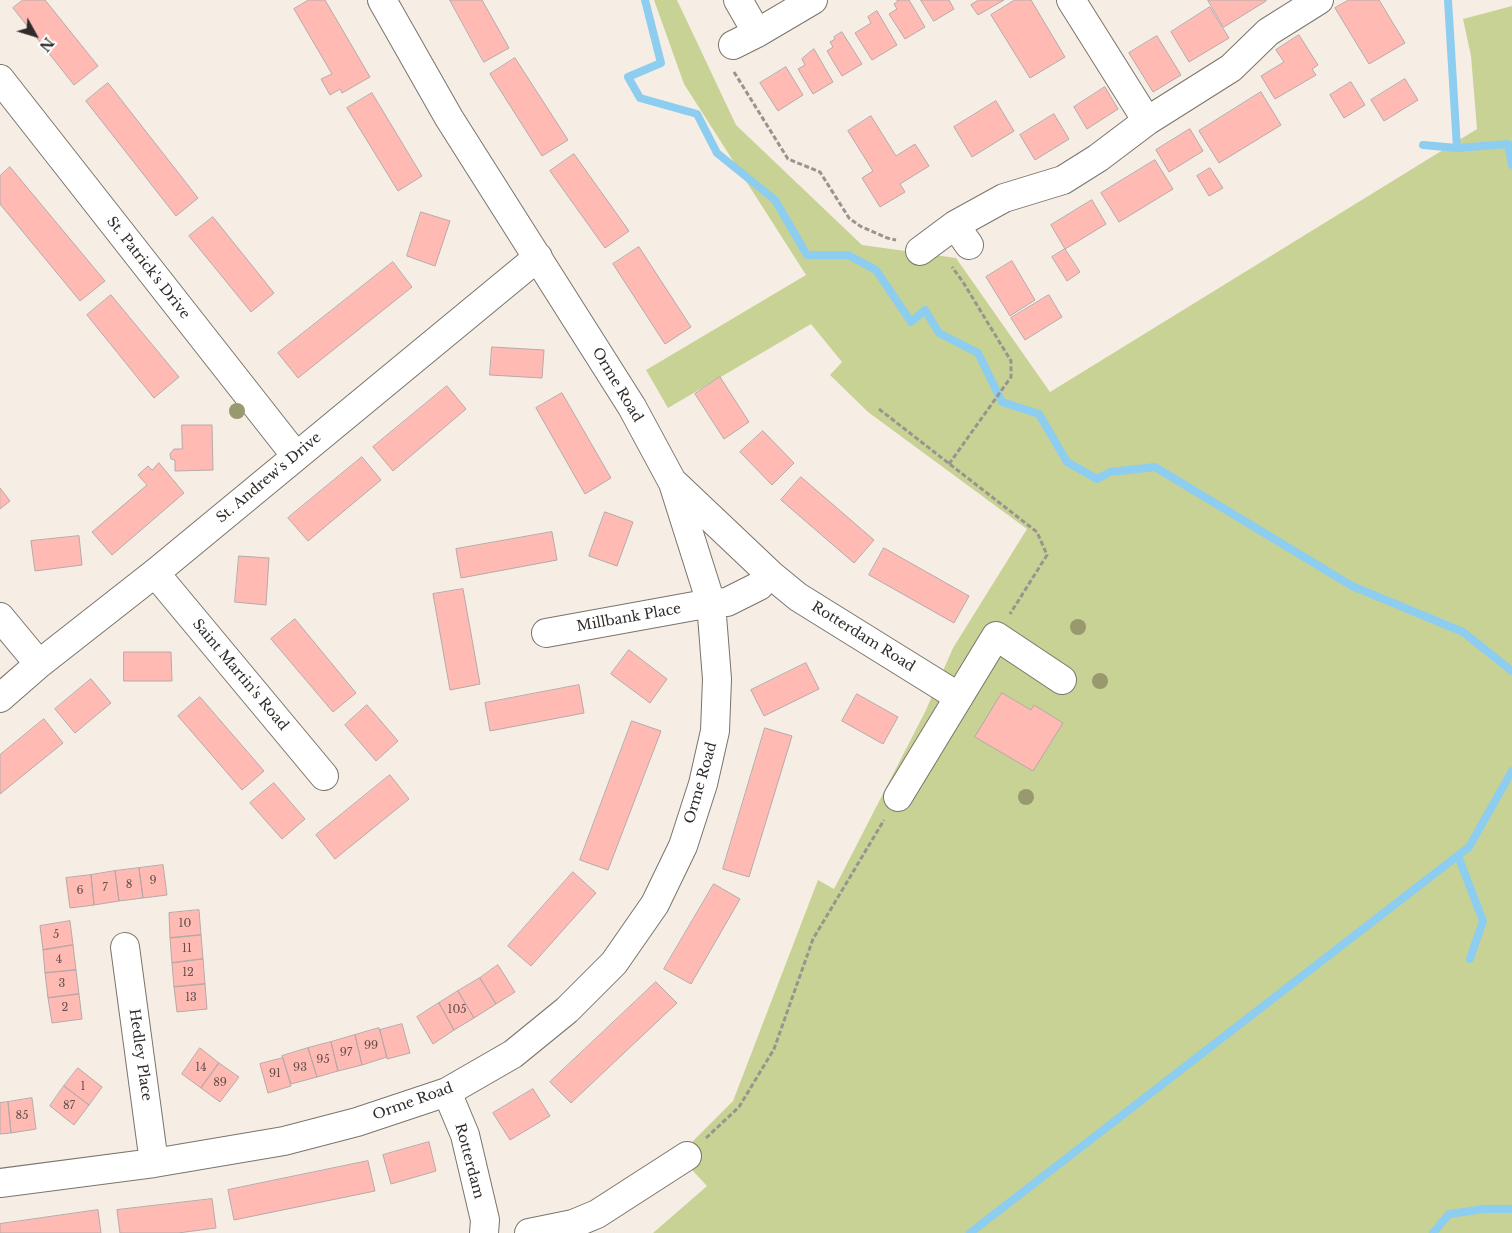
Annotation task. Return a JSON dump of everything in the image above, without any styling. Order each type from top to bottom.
[{"type":"street","name":"Orme Road","points":[[0,1183],[154,1163],[284,1141],[357,1122],[447,1092],[513,1054],[567,1010],[614,963],[655,904],[683,846],[703,784],[715,732],[717,680],[711,603],[673,483],[632,407],[449,118],[382,0]]},
{"type":"street","points":[[738,0],[757,32]]},
{"type":"street","points":[[733,45],[813,0]]},
{"type":"street","points":[[1071,0],[1147,121]]},
{"type":"street","points":[[920,251],[962,235],[1004,198],[1063,180],[1098,158],[1147,121],[1231,68],[1268,32],[1319,0]]},
{"type":"street","name":"St. Patrick's Drive","points":[[0,79],[296,456]]},
{"type":"street","name":"St. Andrew's Drive","points":[[0,698],[39,664],[155,573],[538,258]]},
{"type":"street","name":"Rotterdam Road","points":[[673,483],[770,574],[798,597],[959,697]]},
{"type":"street","name":"Saint Martin's Road","points":[[155,573],[324,776]]},
{"type":"street","points":[[711,603],[727,602],[759,586],[770,574]]},
{"type":"street","name":"Millbank Place","points":[[546,633],[711,603]]},
{"type":"street","points":[[0,617],[39,664]]},
{"type":"street","points":[[898,797],[996,636],[1062,680]]},
{"type":"street","name":"Hedley Place","points":[[125,947],[154,1163]]},
{"type":"street","name":"Rotterdam","points":[[447,1092],[465,1135],[491,1229]]},
{"type":"street","points":[[529,1233],[573,1224],[597,1214],[687,1156]]},
{"type":"path","points":[[733,45],[722,52],[788,159],[820,172],[849,218],[860,226],[887,238],[911,243],[920,251],[925,260],[941,261],[952,267],[1011,361],[1010,377],[949,464]]},
{"type":"path","points":[[879,409],[1037,532],[1047,555],[996,636]]},
{"type":"path","points":[[687,1156],[739,1107],[774,1050],[813,939],[898,797]]},
{"type":"green space","points":[[654,0],[677,0],[736,125],[862,245],[956,258],[1050,392],[1477,129],[1471,56],[1463,19],[1512,6],[1512,1233],[653,1233],[707,1186],[692,1170],[683,1151],[733,1101],[818,880],[834,889],[925,712],[953,648],[1027,529],[868,412],[830,375],[842,362],[811,324],[668,408],[646,370],[806,275],[684,84]]},
{"type":"building","points":[[23,0],[45,0],[98,66],[74,85],[13,8]]},
{"type":"building","points":[[309,0],[325,0],[370,77],[342,93],[340,89],[330,95],[321,79],[332,74],[294,9]]},
{"type":"building","points":[[450,0],[482,0],[509,48],[484,62]]},
{"type":"building","points":[[897,0],[909,0],[925,27],[905,39],[889,14],[897,9],[894,4]]},
{"type":"building","points":[[921,0],[949,0],[954,9],[934,21]]},
{"type":"building","points":[[979,0],[1004,0],[978,15],[971,5]]},
{"type":"building","points":[[1015,0],[1031,0],[1065,57],[1030,78],[991,15]]},
{"type":"building","points":[[1208,0],[1266,0],[1266,1],[1224,27]]},
{"type":"building","points":[[1349,0],[1379,0],[1405,43],[1369,64],[1335,8]]},
{"type":"building","points":[[1210,7],[1229,38],[1189,62],[1171,32]]},
{"type":"building","points":[[877,11],[897,45],[872,60],[855,33],[871,23],[868,17]]},
{"type":"building","points":[[842,32],[862,64],[842,76],[827,51],[833,47],[830,42]]},
{"type":"building","points":[[1299,35],[1318,65],[1312,69],[1316,75],[1275,99],[1261,76],[1284,62],[1276,50]]},
{"type":"building","points":[[1157,36],[1181,75],[1153,92],[1129,53]]},
{"type":"building","points":[[814,49],[833,82],[813,94],[798,69],[805,65],[802,59]]},
{"type":"building","points":[[515,58],[568,140],[542,156],[490,74]]},
{"type":"building","points":[[786,67],[803,95],[778,111],[760,83]]},
{"type":"building","points":[[1405,79],[1418,100],[1384,121],[1371,100]]},
{"type":"building","points":[[1351,82],[1365,105],[1344,118],[1330,95]]},
{"type":"building","points":[[108,83],[198,198],[176,216],[86,101]]},
{"type":"building","points":[[1105,87],[1118,109],[1087,129],[1074,107]]},
{"type":"building","points":[[1261,92],[1281,125],[1219,163],[1199,131]]},
{"type":"building","points":[[372,93],[422,176],[398,191],[347,108]]},
{"type":"building","points":[[996,101],[1014,131],[972,157],[954,127]]},
{"type":"building","points":[[1054,114],[1069,139],[1035,160],[1020,135]]},
{"type":"building","points":[[871,116],[896,156],[915,144],[929,166],[900,184],[905,192],[880,207],[862,178],[873,171],[848,131]]},
{"type":"building","points":[[1190,129],[1203,151],[1169,172],[1156,150]]},
{"type":"building","points":[[574,154],[629,231],[605,248],[550,171]]},
{"type":"building","points":[[1155,160],[1173,189],[1119,222],[1101,193]]},
{"type":"building","points":[[10,167],[105,281],[80,301],[0,204],[0,176]]},
{"type":"building","points":[[1210,168],[1223,188],[1209,196],[1197,176]]},
{"type":"building","points":[[1092,200],[1106,224],[1065,249],[1051,225]]},
{"type":"building","points":[[421,212],[450,221],[435,266],[407,256]]},
{"type":"building","points":[[213,217],[274,293],[251,312],[189,236]]},
{"type":"building","points":[[639,247],[691,327],[665,344],[613,264]]},
{"type":"building","points":[[1065,249],[1080,272],[1067,281],[1052,257]]},
{"type":"building","points":[[1012,261],[1035,300],[1010,316],[986,277]]},
{"type":"building","points":[[393,262],[412,287],[298,378],[278,353]]},
{"type":"building","points":[[111,295],[179,377],[154,398],[87,315]]},
{"type":"building","points":[[1049,295],[1062,317],[1025,340],[1011,318]]},
{"type":"building","points":[[492,347],[544,350],[542,378],[490,375]]},
{"type":"building","points":[[720,377],[749,422],[724,439],[695,394]]},
{"type":"building","points":[[447,386],[466,409],[393,471],[373,447]]},
{"type":"building","points":[[562,393],[611,478],[585,494],[536,408]]},
{"type":"building","points":[[182,425],[212,425],[213,470],[175,471],[175,460],[171,459],[170,454],[174,449],[182,449]]},
{"type":"building","points":[[763,431],[794,463],[772,485],[740,452]]},
{"type":"building","points":[[362,457],[381,480],[308,541],[288,518]]},
{"type":"building","points":[[159,463],[184,493],[112,555],[92,532],[147,485],[138,475],[148,466],[152,470]]},
{"type":"building","points":[[801,477],[874,540],[854,563],[781,500]]},
{"type":"building","points":[[0,488],[10,501],[0,509]]},
{"type":"building","points":[[605,512],[633,522],[617,566],[589,556]]},
{"type":"building","points":[[552,532],[557,560],[461,578],[456,549]]},
{"type":"building","points":[[79,536],[82,565],[35,571],[31,541]]},
{"type":"building","points":[[884,548],[969,596],[954,623],[869,575]]},
{"type":"building","points":[[239,556],[269,558],[266,605],[235,602]]},
{"type":"building","points":[[463,589],[480,684],[450,690],[433,594]]},
{"type":"building","points":[[295,619],[356,693],[333,712],[271,639]]},
{"type":"building","points":[[629,650],[667,679],[650,703],[611,674]]},
{"type":"building","points":[[124,652],[171,652],[172,681],[124,681]]},
{"type":"building","points":[[806,663],[819,689],[764,716],[751,690]]},
{"type":"building","points":[[91,679],[111,703],[75,733],[55,709]]},
{"type":"building","points":[[579,685],[584,713],[490,731],[485,703]]},
{"type":"building","points":[[1002,693],[1031,710],[1034,705],[1063,723],[1033,771],[975,737]]},
{"type":"building","points":[[857,694],[898,717],[883,744],[842,721]]},
{"type":"building","points":[[200,697],[264,771],[242,790],[178,716]]},
{"type":"building","points":[[367,705],[398,741],[376,761],[345,725]]},
{"type":"building","points":[[44,719],[63,743],[0,794],[0,755]]},
{"type":"building","points":[[632,721],[661,731],[608,870],[580,860]]},
{"type":"building","points":[[765,728],[792,736],[749,877],[723,869]]},
{"type":"building","points":[[390,775],[409,799],[335,859],[316,835]]},
{"type":"building","points":[[274,783],[305,819],[282,839],[250,803]]},
{"type":"building","points":[[163,865],[167,895],[143,898],[139,868]]},
{"type":"building","points":[[139,868],[143,898],[119,901],[115,871]]},
{"type":"building","points":[[115,871],[119,901],[94,905],[91,875]]},
{"type":"building","points":[[573,872],[596,893],[531,966],[508,946]]},
{"type":"building","points":[[91,875],[94,905],[70,908],[66,878]]},
{"type":"building","points":[[714,884],[740,899],[691,984],[664,969]]},
{"type":"building","points":[[199,910],[201,935],[170,938],[169,913]]},
{"type":"building","points":[[70,921],[73,945],[43,950],[40,926]]},
{"type":"building","points":[[201,935],[203,959],[172,963],[170,938]]},
{"type":"building","points":[[73,945],[76,970],[45,973],[43,950]]},
{"type":"building","points":[[203,959],[205,984],[174,987],[172,963]]},
{"type":"building","points":[[498,965],[515,992],[496,1004],[480,978]]},
{"type":"building","points":[[76,970],[79,994],[48,998],[45,973]]},
{"type":"building","points":[[480,978],[496,1004],[474,1018],[458,991]]},
{"type":"building","points":[[656,982],[677,1003],[571,1103],[550,1082]]},
{"type":"building","points":[[205,984],[207,1009],[177,1012],[174,987]]},
{"type":"building","points":[[458,991],[474,1018],[454,1030],[439,1003]]},
{"type":"building","points":[[79,994],[82,1019],[52,1023],[48,998]]},
{"type":"building","points":[[439,1003],[454,1030],[433,1044],[417,1017]]},
{"type":"building","points":[[402,1024],[410,1053],[387,1059],[380,1030]]},
{"type":"building","points":[[379,1028],[387,1057],[362,1065],[355,1035]]},
{"type":"building","points":[[355,1035],[362,1065],[338,1071],[331,1042]]},
{"type":"building","points":[[331,1042],[338,1071],[317,1077],[308,1048]]},
{"type":"building","points":[[200,1048],[219,1063],[201,1088],[182,1074]]},
{"type":"building","points":[[308,1048],[317,1077],[291,1084],[282,1056]]},
{"type":"building","points":[[283,1058],[291,1086],[268,1093],[260,1064]]},
{"type":"building","points":[[219,1063],[239,1077],[220,1102],[201,1088]]},
{"type":"building","points":[[78,1068],[102,1087],[89,1105],[64,1086]]},
{"type":"building","points":[[64,1086],[89,1105],[74,1125],[50,1106]]},
{"type":"building","points":[[533,1089],[550,1116],[510,1140],[493,1113]]},
{"type":"building","points":[[32,1098],[36,1129],[11,1133],[8,1102]]},
{"type":"building","points":[[8,1102],[11,1133],[0,1134],[0,1103]]},
{"type":"building","points":[[429,1142],[436,1171],[391,1184],[383,1155]]},
{"type":"building","points":[[368,1161],[375,1191],[234,1220],[228,1190]]},
{"type":"building","points":[[212,1199],[216,1228],[178,1233],[120,1233],[117,1210]]},
{"type":"building","points":[[98,1210],[101,1233],[0,1233],[0,1224]]},
{"type":"waterway","points":[[645,0],[661,63],[628,77],[640,98],[697,114],[717,153],[775,200],[807,255],[848,255],[876,270],[911,322],[925,310],[939,333],[978,353],[1002,402],[1039,414],[1067,462],[1097,479],[1110,472],[1155,467],[1352,586],[1463,632],[1512,671]]},
{"type":"waterway","points":[[1448,0],[1457,148]]},
{"type":"waterway","points":[[1423,145],[1457,148],[1508,144],[1512,165]]},
{"type":"waterway","points":[[970,1233],[1469,847],[1512,771]]},
{"type":"waterway","points":[[1458,856],[1483,921],[1470,959]]},
{"type":"waterway","points":[[1433,1233],[1449,1214],[1484,1209],[1512,1209]]}]
